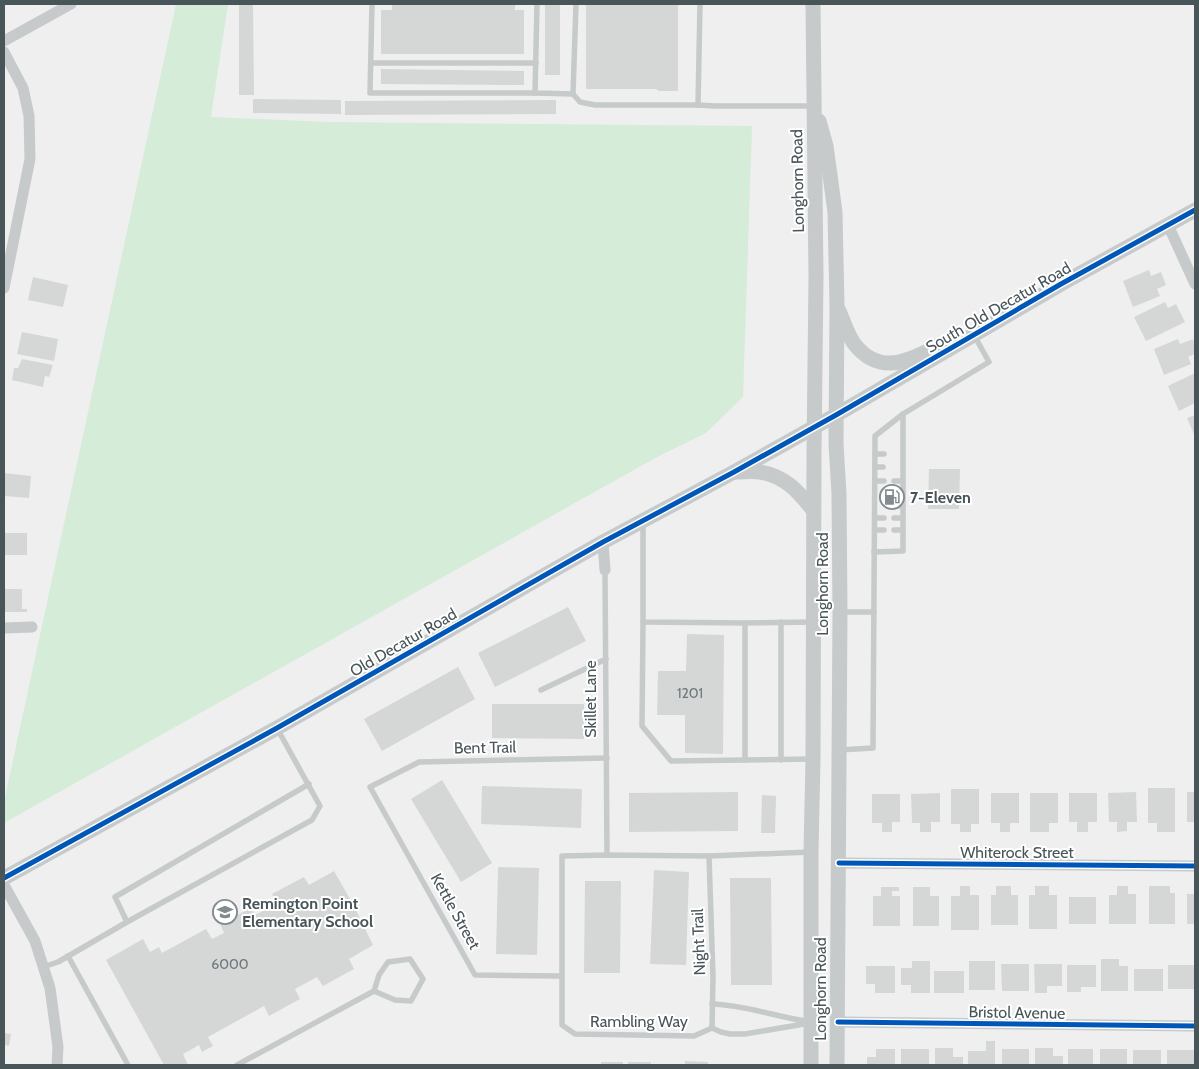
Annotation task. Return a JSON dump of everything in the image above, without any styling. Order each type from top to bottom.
[{"type":"main road","name":"Longhorn Road","points":[[811,1065],[813,510],[816,277],[813,4]]},
{"type":"main road","name":"Longhorn Road","points":[[814,106],[826,146],[836,212],[836,444],[839,494],[840,612],[837,1065]]},
{"type":"main road","name":"South Old Decatur Road","points":[[814,426],[1070,279],[1195,210]]},
{"type":"main road","points":[[837,306],[855,345],[869,359],[884,363],[894,363],[907,360],[1027,305]]},
{"type":"main road","name":"Old Decatur Road","points":[[4,878],[277,728],[603,542],[734,472],[814,426]]},
{"type":"main road","points":[[734,472],[760,472],[780,478],[800,492],[813,510]]},
{"type":"main road","points":[[813,759],[839,755]]},
{"type":"main road","points":[[812,1022],[838,1022]]},
{"type":"street","points":[[4,40],[71,4]]},
{"type":"street","points":[[4,52],[23,88],[29,116],[30,159],[6,267],[4,288]]},
{"type":"street","points":[[1168,225],[1195,284]]},
{"type":"street","name":"Skillet Lane","points":[[603,542],[605,570]]},
{"type":"street","points":[[4,628],[32,627]]},
{"type":"street","name":"Whiterock Street","points":[[839,863],[1195,866]]},
{"type":"street","points":[[4,885],[35,941],[50,988],[58,1047],[57,1065]]},
{"type":"street","name":"Bristol Avenue","points":[[838,1022],[1195,1026]]},
{"type":"lane","points":[[372,4],[370,93],[573,94]]},
{"type":"lane","points":[[535,93],[537,4]]},
{"type":"lane","points":[[576,4],[573,94],[580,102],[595,105],[814,106]]},
{"type":"lane","points":[[698,105],[700,4]]},
{"type":"lane","points":[[371,64],[536,63]]},
{"type":"lane","points":[[839,755],[873,748],[875,436],[903,414],[989,362],[974,335]]},
{"type":"lane","points":[[874,552],[903,552],[903,414]]},
{"type":"lane","points":[[875,454],[884,454]]},
{"type":"lane","points":[[895,454],[903,454]]},
{"type":"lane","points":[[875,467],[883,467]]},
{"type":"lane","points":[[894,467],[903,467]]},
{"type":"lane","points":[[875,481],[884,481]]},
{"type":"lane","points":[[894,481],[903,481]]},
{"type":"lane","points":[[875,493],[884,493]]},
{"type":"lane","points":[[895,493],[903,493]]},
{"type":"lane","points":[[875,506],[883,506]]},
{"type":"lane","points":[[894,506],[903,506]]},
{"type":"lane","points":[[875,518],[884,518]]},
{"type":"lane","points":[[894,518],[903,518]]},
{"type":"lane","points":[[643,521],[642,726],[671,761],[813,759]]},
{"type":"lane","points":[[875,530],[884,530]]},
{"type":"lane","points":[[894,530],[903,530]]},
{"type":"lane","name":"Skillet Lane","points":[[605,570],[607,855]]},
{"type":"lane","points":[[840,612],[874,612]]},
{"type":"lane","points":[[643,622],[813,622]]},
{"type":"lane","points":[[781,622],[781,760]]},
{"type":"lane","points":[[745,623],[745,760]]},
{"type":"lane","points":[[541,690],[606,659]]},
{"type":"lane","points":[[43,967],[58,962],[312,820],[320,806],[277,728]]},
{"type":"lane","name":"Bent Trail","points":[[370,787],[419,762],[607,758]]},
{"type":"lane","points":[[128,922],[115,897],[309,784]]},
{"type":"lane","name":"Kettle Street","points":[[370,787],[475,975],[561,976]]},
{"type":"lane","points":[[607,855],[709,856],[811,852]]},
{"type":"lane","name":"Rambling Way","points":[[607,855],[562,856],[562,1025],[575,1034],[694,1036],[712,1028],[730,1034],[745,1034],[812,1022]]},
{"type":"lane","name":"Night Trail","points":[[709,856],[713,977],[712,1028]]},
{"type":"lane","points":[[68,956],[128,1065]]},
{"type":"lane","points":[[237,1065],[374,990],[379,975],[388,962],[410,959],[423,979],[411,1001],[395,1000],[374,990]]},
{"type":"lane","points":[[712,1004],[734,1006],[783,1018],[812,1022]]},
{"type":"green space","points":[[176,4],[228,4],[211,117],[329,122],[752,126],[743,397],[706,433],[657,457],[4,823],[4,802]]},
{"type":"building","points":[[239,4],[253,4],[254,95],[239,95]]},
{"type":"building","points":[[392,4],[515,4],[515,10],[524,10],[524,54],[381,54],[381,10],[392,10]]},
{"type":"building","points":[[545,4],[560,4],[560,75],[545,75]]},
{"type":"building","points":[[586,4],[678,4],[678,91],[659,91],[656,89],[586,89]]},
{"type":"building","points":[[381,69],[524,71],[524,85],[381,84]]},
{"type":"building","points":[[253,99],[341,100],[341,114],[253,113]]},
{"type":"building","points":[[556,100],[556,114],[345,115],[345,101]]},
{"type":"building","points":[[1149,270],[1151,276],[1161,272],[1166,285],[1157,289],[1160,296],[1133,307],[1123,281]]},
{"type":"building","points":[[33,277],[68,285],[63,307],[28,300]]},
{"type":"building","points":[[1165,302],[1168,308],[1176,304],[1185,322],[1146,341],[1134,317]]},
{"type":"building","points":[[22,332],[58,339],[54,361],[17,354]]},
{"type":"building","points":[[1178,339],[1180,344],[1193,339],[1195,354],[1188,357],[1191,364],[1164,375],[1154,349]]},
{"type":"building","points":[[22,359],[53,365],[49,377],[45,376],[43,387],[12,380],[14,368],[18,368]]},
{"type":"building","points":[[1195,373],[1195,403],[1179,411],[1168,386]]},
{"type":"building","points":[[1195,415],[1195,437],[1187,418]]},
{"type":"building","points":[[929,469],[960,469],[959,509],[928,509]]},
{"type":"building","points":[[4,473],[31,476],[29,498],[4,496]]},
{"type":"building","points":[[4,533],[27,533],[27,555],[4,555]]},
{"type":"building","points":[[4,589],[22,589],[22,609],[27,609],[27,612],[4,612]]},
{"type":"building","points":[[568,607],[586,641],[495,687],[478,653]]},
{"type":"building","points":[[687,634],[724,635],[723,754],[685,753],[685,715],[657,715],[658,671],[686,671]]},
{"type":"building","points":[[458,667],[475,699],[382,751],[364,719]]},
{"type":"building","points":[[492,704],[584,704],[584,739],[492,738]]},
{"type":"building","points":[[442,780],[492,863],[461,882],[411,799]]},
{"type":"building","points":[[482,786],[582,789],[581,828],[481,824]]},
{"type":"building","points":[[1148,788],[1175,788],[1175,832],[1157,832],[1157,823],[1148,823]]},
{"type":"building","points":[[951,789],[979,789],[979,824],[971,824],[971,832],[960,832],[960,824],[951,824]]},
{"type":"building","points":[[738,792],[738,831],[629,832],[629,793]]},
{"type":"building","points":[[1136,792],[1137,822],[1127,822],[1127,831],[1117,832],[1117,822],[1109,822],[1108,793]]},
{"type":"building","points":[[1187,792],[1195,792],[1195,822],[1187,822]]},
{"type":"building","points":[[940,793],[940,822],[931,822],[931,832],[920,832],[920,823],[912,823],[911,794]]},
{"type":"building","points":[[991,793],[1019,793],[1019,823],[1010,823],[1010,832],[1000,832],[1000,823],[991,823]]},
{"type":"building","points":[[1030,793],[1058,793],[1058,823],[1049,823],[1049,832],[1030,832]]},
{"type":"building","points":[[1069,793],[1097,793],[1097,822],[1088,822],[1088,832],[1077,832],[1077,822],[1069,822]]},
{"type":"building","points":[[872,794],[900,794],[900,822],[892,822],[892,832],[882,832],[882,823],[872,823]]},
{"type":"building","points":[[762,795],[776,796],[775,833],[761,833]]},
{"type":"building","points":[[498,867],[539,868],[537,955],[496,954]]},
{"type":"building","points":[[654,870],[689,872],[686,965],[650,964]]},
{"type":"building","points":[[334,871],[373,945],[349,959],[354,969],[323,986],[317,977],[295,989],[300,999],[269,1016],[264,1006],[208,1037],[213,1046],[202,1052],[199,1045],[183,1054],[188,1065],[164,1065],[106,960],[143,939],[150,952],[159,947],[162,953],[206,929],[212,939],[224,933],[220,924],[251,908],[255,915],[277,904],[272,894],[304,877],[309,885]]},
{"type":"building","points":[[730,878],[771,878],[772,985],[731,985]]},
{"type":"building","points":[[585,881],[621,881],[620,973],[584,973]]},
{"type":"building","points":[[960,886],[970,886],[970,895],[979,895],[979,930],[951,930],[951,896],[960,896]]},
{"type":"building","points":[[996,886],[1011,886],[1011,895],[1018,895],[1018,925],[991,925],[991,895],[996,895]]},
{"type":"building","points":[[1035,886],[1049,886],[1049,895],[1057,895],[1057,929],[1029,929],[1029,895],[1035,895]]},
{"type":"building","points":[[1117,886],[1128,886],[1128,894],[1136,894],[1136,924],[1109,924],[1109,895],[1117,895]]},
{"type":"building","points":[[1149,886],[1170,886],[1170,893],[1175,893],[1175,924],[1149,924]]},
{"type":"building","points":[[881,887],[899,887],[899,891],[892,891],[892,896],[900,896],[900,926],[873,926],[873,896],[881,896]]},
{"type":"building","points":[[913,887],[930,887],[930,896],[939,896],[939,926],[913,926]]},
{"type":"building","points":[[1187,894],[1195,894],[1195,924],[1187,924]]},
{"type":"building","points":[[1069,897],[1096,897],[1096,924],[1069,924]]},
{"type":"building","points":[[1101,959],[1119,959],[1119,966],[1128,966],[1128,991],[1101,991]]},
{"type":"building","points":[[912,961],[930,961],[930,993],[911,993],[911,985],[901,985],[901,968],[912,968]]},
{"type":"building","points":[[969,961],[995,961],[995,990],[969,990]]},
{"type":"building","points":[[1001,964],[1029,964],[1029,991],[1002,991]]},
{"type":"building","points":[[1034,964],[1062,964],[1062,986],[1047,986],[1047,993],[1035,993]]},
{"type":"building","points":[[1067,965],[1096,965],[1096,987],[1081,987],[1081,992],[1067,992]]},
{"type":"building","points":[[1168,965],[1195,965],[1195,989],[1168,989]]},
{"type":"building","points":[[866,966],[895,966],[895,993],[875,993],[875,984],[866,984]]},
{"type":"building","points":[[1134,969],[1163,969],[1163,991],[1134,991]]},
{"type":"building","points":[[934,971],[964,971],[964,993],[934,993]]},
{"type":"building","points":[[4,1033],[11,1034],[9,1046],[4,1045]]},
{"type":"building","points":[[986,1041],[995,1041],[995,1065],[968,1065],[968,1051],[986,1051]]},
{"type":"building","points":[[935,1048],[953,1048],[953,1057],[963,1057],[963,1065],[935,1065]]},
{"type":"building","points":[[1035,1048],[1053,1048],[1053,1056],[1063,1056],[1063,1065],[1035,1065]]},
{"type":"building","points":[[876,1049],[895,1049],[895,1065],[867,1065],[867,1057],[876,1057]]},
{"type":"building","points":[[901,1049],[929,1049],[929,1065],[901,1065]]},
{"type":"building","points":[[1002,1049],[1029,1049],[1029,1065],[1002,1065]]},
{"type":"building","points":[[1068,1049],[1093,1049],[1093,1065],[1068,1065]]},
{"type":"building","points":[[1100,1049],[1127,1049],[1127,1065],[1100,1065]]},
{"type":"building","points":[[1133,1050],[1161,1050],[1161,1065],[1133,1065]]},
{"type":"building","points":[[1167,1050],[1195,1050],[1195,1065],[1167,1065]]},
{"type":"building","points":[[685,1061],[708,1062],[708,1065],[685,1065]]},
{"type":"building","points":[[601,1062],[623,1062],[623,1065],[601,1065]]},
{"type":"building","points":[[628,1062],[651,1062],[651,1065],[628,1065]]},
{"type":"cycle path","points":[[4,878],[277,728],[603,542],[836,415],[1061,284],[1195,210]]},
{"type":"cycle path","points":[[839,863],[1195,866]]},
{"type":"cycle path","points":[[838,1022],[1195,1026]]},
{"type":"place","name":"7-Eleven","points":[[892,497]]},
{"type":"place","name":"Remington Point Elementary School","points":[[225,912]]}]
